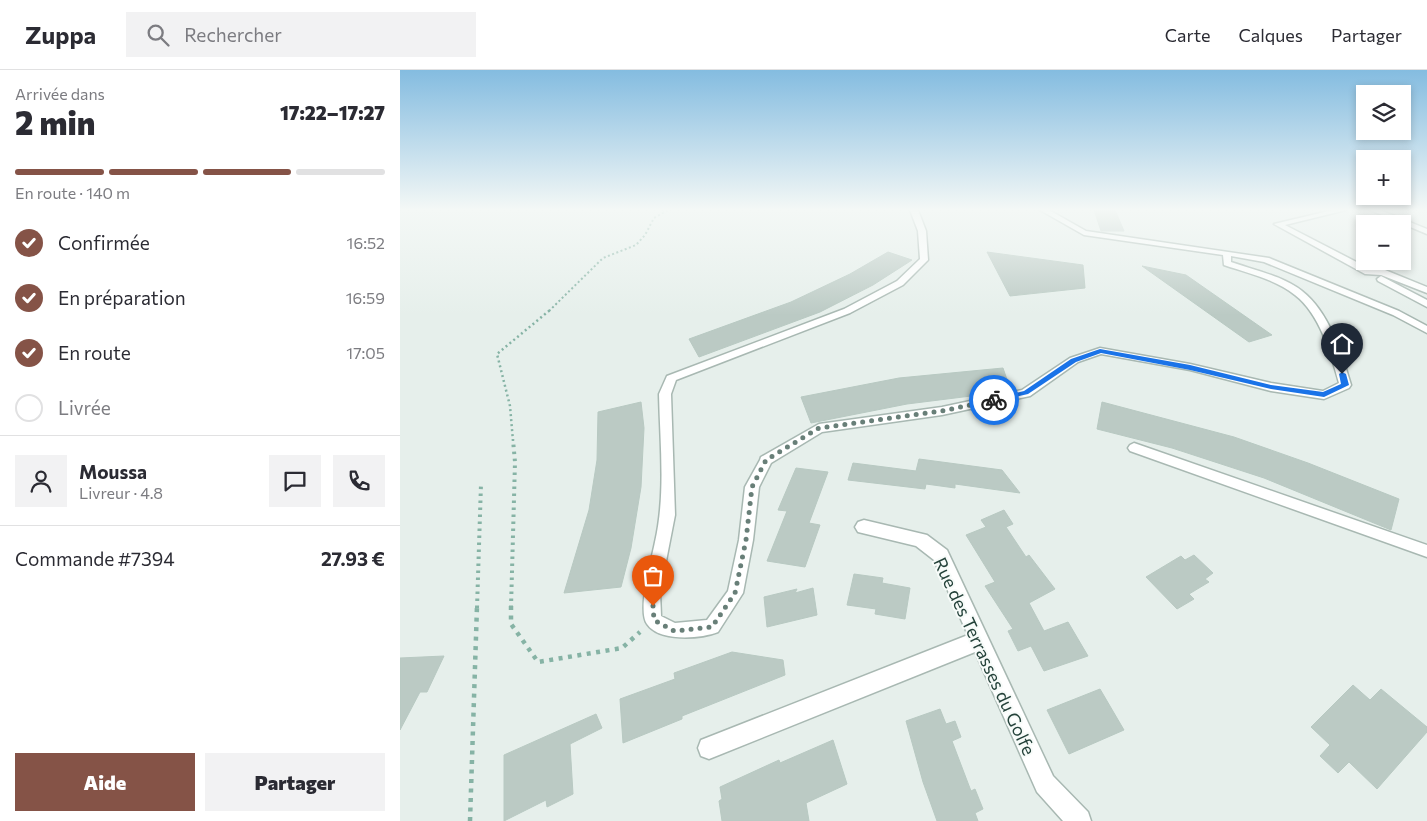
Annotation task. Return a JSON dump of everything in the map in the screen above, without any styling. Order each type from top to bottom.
[{"type":"street","name":"Rue des Terrasses du Golfe","points":[[864,527],[920,540],[941,555],[1045,784],[1079,821]]},
{"type":"street","points":[[709,748],[980,640]]},
{"type":"lane","points":[[923,245],[924,260],[900,283],[847,311],[671,378],[666,394],[668,515],[652,592],[654,620],[674,631],[712,627],[735,593],[746,540],[752,487],[766,460],[819,428],[942,411],[1026,393],[1074,360],[1100,351],[1190,367],[1271,387],[1324,394],[1345,385],[1340,363],[1320,321],[1299,293],[1227,264],[1227,253]]},
{"type":"lane","points":[[1170,245],[1266,260],[1396,313],[1427,330]]},
{"type":"lane","points":[[1317,245],[1427,304]]},
{"type":"lane","points":[[1368,272],[1382,272],[1427,290]]},
{"type":"lane","points":[[1134,448],[1427,551]]},
{"type":"path","points":[[636,245],[603,258],[553,308],[497,354],[510,406],[514,462],[511,624],[538,662],[622,648],[654,620]]},
{"type":"path","points":[[470,821],[482,484]]},
{"type":"building","points":[[888,252],[912,260],[873,285],[820,312],[699,357],[689,339],[791,302],[850,274]]},
{"type":"building","points":[[987,252],[1083,265],[1085,288],[1010,296]]},
{"type":"building","points":[[1142,266],[1186,275],[1272,335],[1249,342]]},
{"type":"building","points":[[1003,368],[1011,391],[907,404],[811,423],[801,397],[899,378]]},
{"type":"building","points":[[641,402],[644,428],[641,487],[631,548],[621,587],[564,593],[589,510],[597,460],[598,412]]},
{"type":"building","points":[[1102,402],[1234,437],[1308,463],[1399,499],[1391,530],[1264,478],[1172,448],[1097,429]]},
{"type":"building","points":[[919,459],[1002,470],[1020,493],[955,484],[955,488],[926,484],[925,489],[848,480],[853,463],[916,471]]},
{"type":"building","points":[[796,468],[828,472],[809,523],[820,525],[805,567],[767,561],[787,511],[778,510]]},
{"type":"building","points":[[1004,510],[1013,524],[1006,527],[1026,557],[1029,555],[1055,589],[1029,603],[1044,631],[1068,622],[1088,656],[1044,671],[1031,646],[1018,651],[1008,631],[1013,629],[985,586],[995,582],[966,535],[986,527],[981,520]]},
{"type":"building","points":[[1194,555],[1213,573],[1205,579],[1209,582],[1189,594],[1194,599],[1177,609],[1146,577],[1181,556],[1185,560]]},
{"type":"building","points":[[854,574],[883,578],[882,583],[910,588],[905,619],[875,614],[876,609],[847,605]]},
{"type":"building","points":[[813,588],[817,615],[767,627],[764,597],[797,589],[795,593]]},
{"type":"building","points":[[732,652],[783,660],[785,675],[682,716],[682,719],[623,743],[620,699],[675,679],[674,673]]},
{"type":"building","points":[[444,656],[427,692],[420,692],[400,730],[400,658]]},
{"type":"building","points":[[1353,685],[1370,700],[1381,689],[1427,727],[1427,732],[1377,789],[1349,762],[1338,773],[1320,756],[1330,745],[1311,727]]},
{"type":"building","points":[[1100,689],[1124,730],[1069,754],[1047,710]]},
{"type":"building","points":[[940,709],[946,724],[955,721],[961,737],[952,741],[971,791],[975,789],[983,809],[975,813],[978,821],[937,821],[923,782],[906,721]]},
{"type":"building","points":[[596,714],[602,728],[570,744],[573,794],[547,807],[546,800],[504,821],[504,755]]},
{"type":"building","points":[[833,740],[847,784],[806,803],[809,821],[722,821],[719,801],[722,799],[720,787],[779,760],[780,763]]},
{"type":"way so far","points":[[653,606],[654,620],[674,631],[712,627],[735,593],[746,540],[752,487],[766,460],[819,428],[942,411],[994,400]]},
{"type":"route","points":[[994,400],[1026,393],[1074,360],[1100,351],[1190,367],[1271,387],[1324,394],[1345,385],[1342,374]]}]
